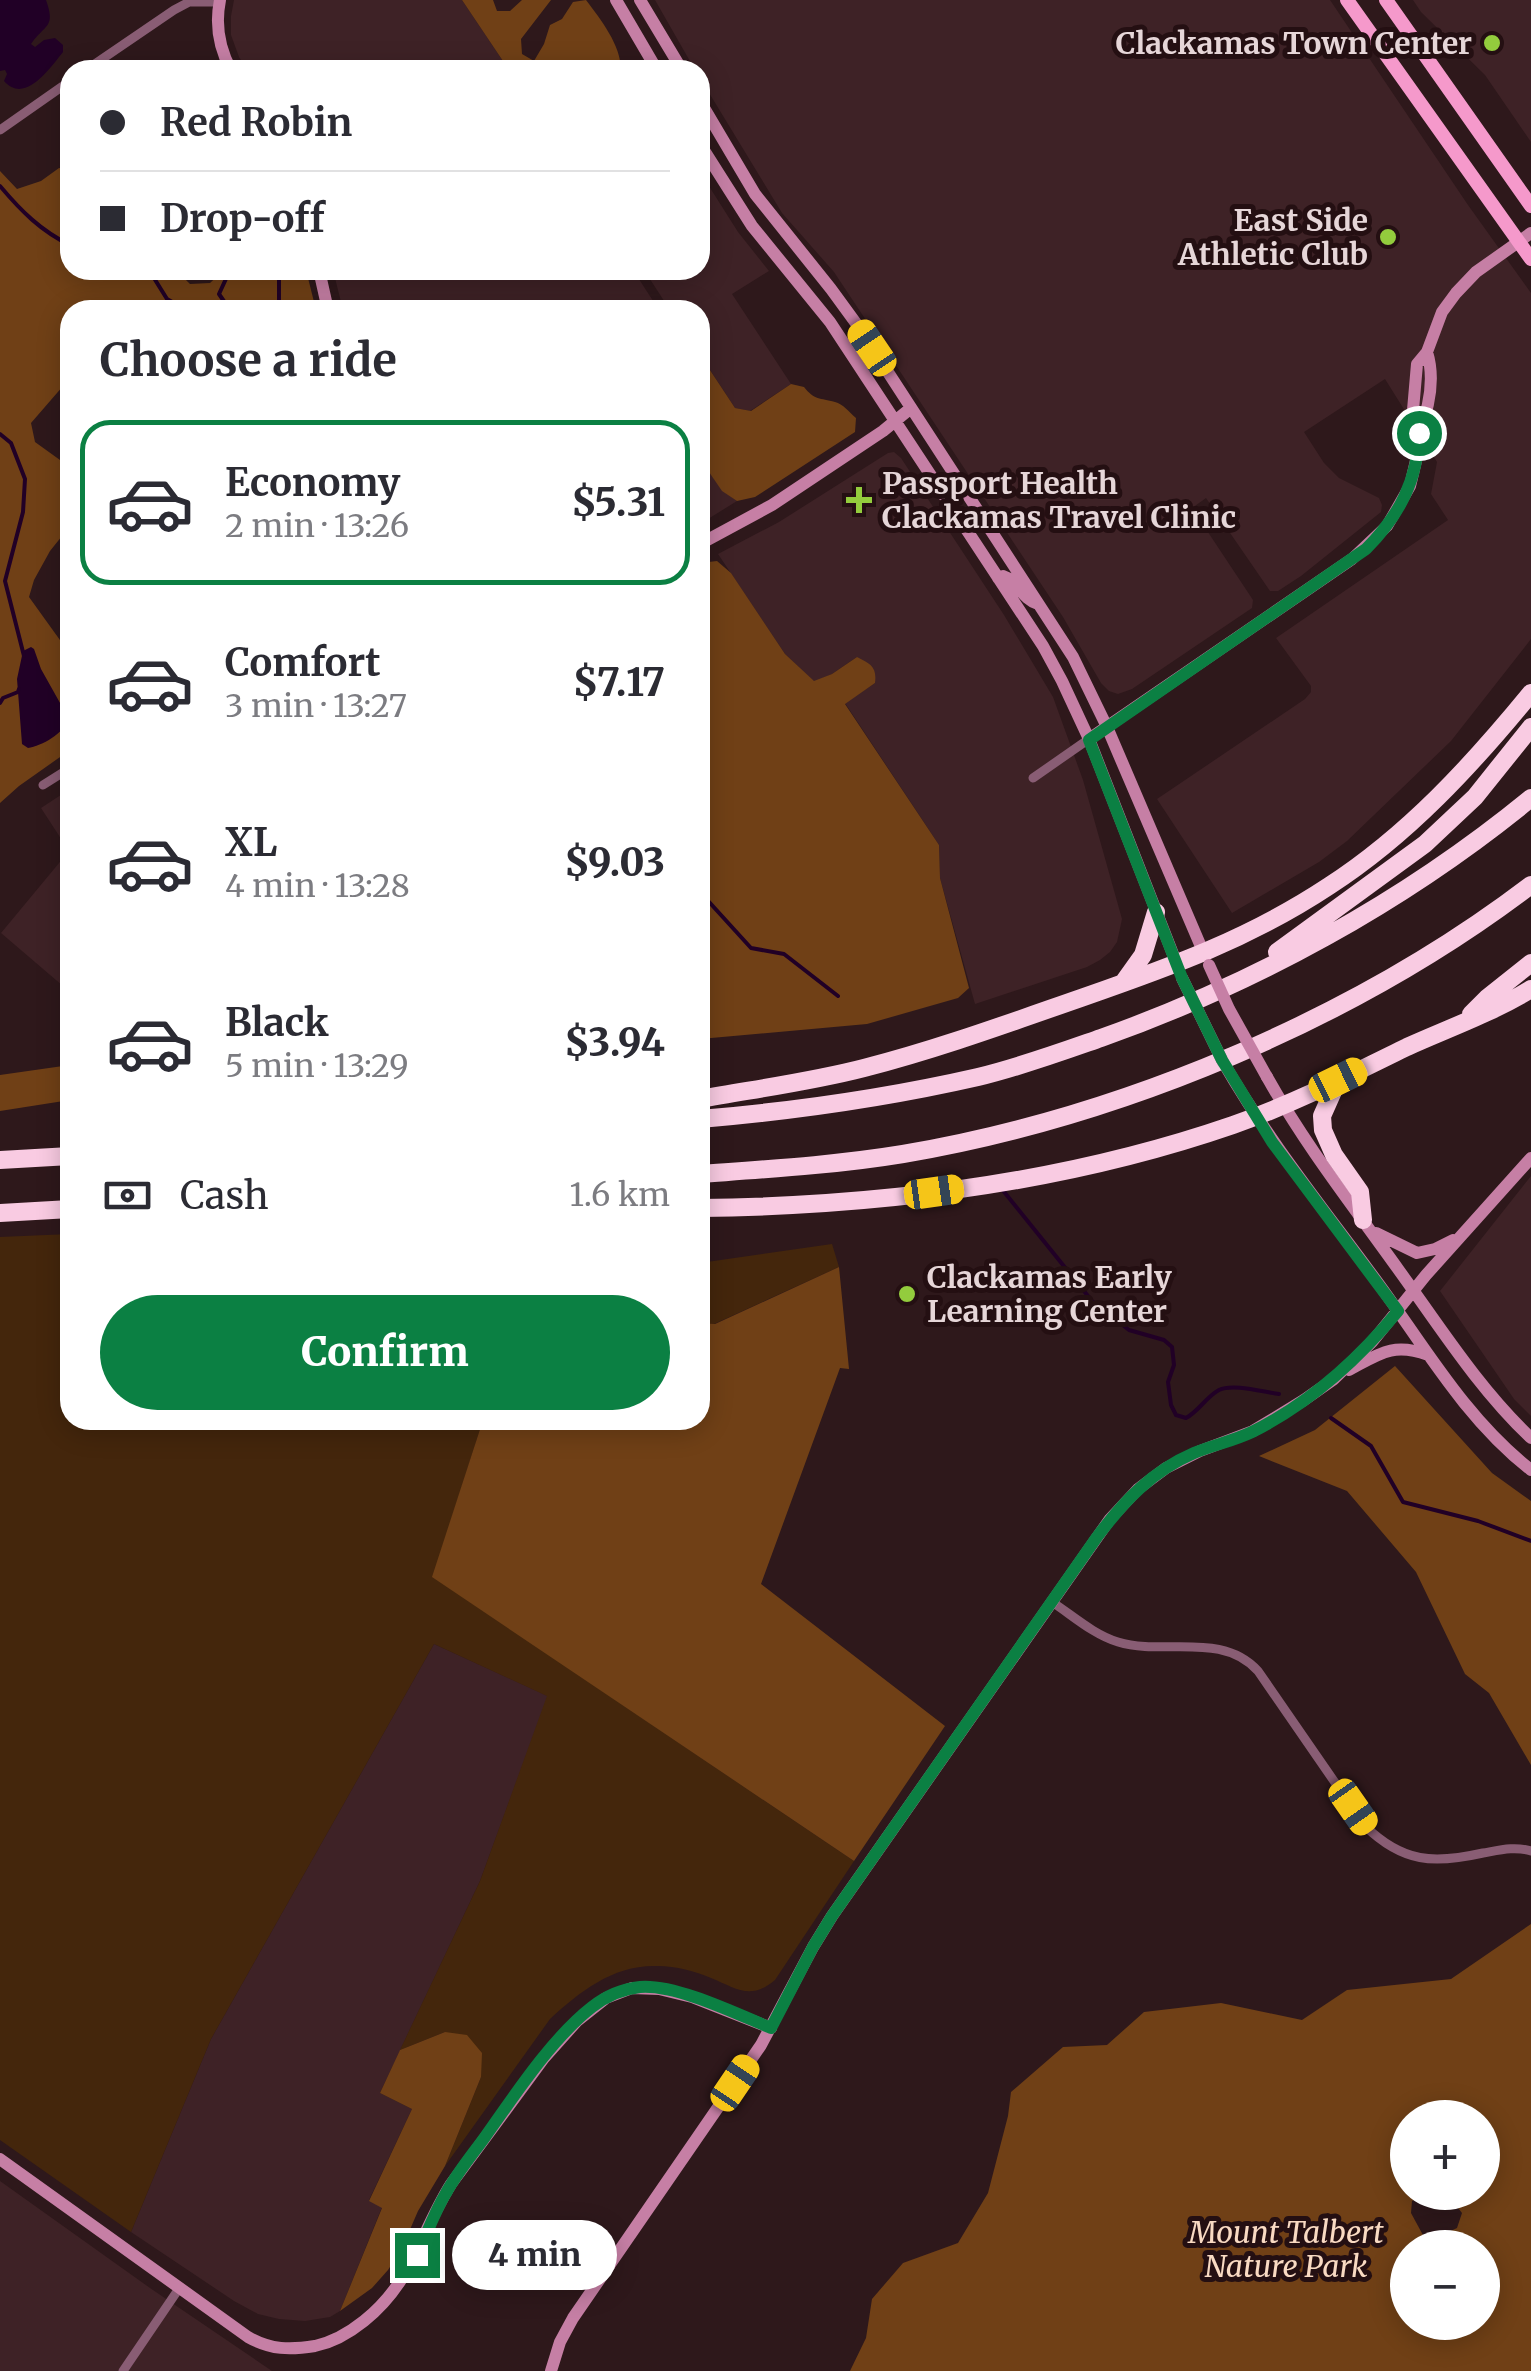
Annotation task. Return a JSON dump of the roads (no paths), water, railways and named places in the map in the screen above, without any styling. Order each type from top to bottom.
[{"type":"highway","points":[[710,1097],[865,1068],[946,1045],[1123,984],[1179,972],[1206,960],[1332,885],[1389,841],[1438,798],[1531,692]]},
{"type":"highway","points":[[1232,985],[1425,844],[1476,796],[1531,727]]},
{"type":"highway","points":[[710,1118],[804,1109],[982,1076],[1138,1025],[1290,956],[1413,884],[1531,798]]},
{"type":"highway","points":[[710,1173],[828,1163],[942,1146],[1084,1110],[1161,1083],[1272,1038],[1394,976],[1531,885]]},
{"type":"highway","points":[[1123,984],[1143,955],[1156,912]]},
{"type":"highway","points":[[1466,1020],[1531,963]]},
{"type":"highway","points":[[710,1208],[903,1197],[998,1184],[1116,1159],[1202,1135],[1283,1105],[1494,1010],[1531,989]]},
{"type":"highway","points":[[1338,1080],[1322,1116],[1323,1130],[1334,1156],[1360,1192],[1366,1224]]},
{"type":"highway","points":[[0,1160],[60,1157]]},
{"type":"highway","points":[[0,1213],[60,1210]]},
{"type":"main road","points":[[1347,0],[1525,238],[1531,259]]},
{"type":"main road","points":[[1386,0],[1531,206]]},
{"type":"street","points":[[616,0],[651,60]]},
{"type":"street","points":[[640,0],[676,60]]},
{"type":"street","points":[[101,60],[190,2],[220,1],[220,47],[226,60]]},
{"type":"street","points":[[0,130],[60,88]]},
{"type":"street","points":[[710,118],[756,194],[846,309],[1078,666],[1206,960],[1283,1105],[1491,1396],[1531,1438]]},
{"type":"street","points":[[710,160],[746,218],[823,313],[1058,672],[1089,740],[1179,972],[1240,1092],[1272,1142],[1474,1416],[1531,1470]]},
{"type":"street","points":[[1034,778],[1366,549],[1387,526],[1406,496],[1417,462],[1419,433],[1428,412],[1431,365],[1426,352],[1436,323],[1476,272],[1525,238]]},
{"type":"street","points":[[710,539],[772,505],[911,408]]},
{"type":"street","points":[[998,578],[1011,579],[1026,598],[1040,604]]},
{"type":"street","points":[[43,786],[60,775]]},
{"type":"street","points":[[1334,1379],[1372,1342],[1531,1158]]},
{"type":"street","points":[[1366,1224],[1401,1247],[1418,1253],[1462,1235]]},
{"type":"street","points":[[551,2371],[560,2342],[578,2309],[771,2028],[832,1916],[1110,1519],[1146,1482],[1188,1456],[1246,1434],[1334,1379],[1392,1349],[1406,1348],[1430,1355]]},
{"type":"street","points":[[1052,1602],[1119,1642],[1219,1648],[1246,1660],[1258,1671],[1366,1826],[1389,1846],[1421,1860],[1436,1861],[1508,1848],[1531,1851]]},
{"type":"street","points":[[0,2159],[248,2337],[266,2346],[294,2350],[322,2345],[349,2333],[384,2306],[414,2262],[451,2184],[544,2058],[590,2008],[618,1992],[646,1986],[692,1998],[771,2028]]},
{"type":"street","points":[[123,2371],[180,2287]]},
{"type":"waterway","points":[[0,186],[32,220],[60,239]]},
{"type":"waterway","points":[[155,280],[169,300]]},
{"type":"waterway","points":[[223,300],[219,294],[225,280]]},
{"type":"waterway","points":[[279,280],[279,300]]},
{"type":"waterway","points":[[0,434],[11,443],[25,479],[23,512],[5,581],[24,656]]},
{"type":"waterway","points":[[0,703],[19,689]]},
{"type":"waterway","points":[[710,903],[751,948],[784,954],[838,996]]},
{"type":"waterway","points":[[1001,1188],[1092,1301],[1129,1330],[1164,1340],[1172,1347],[1174,1365],[1168,1382],[1176,1415],[1186,1418],[1225,1388],[1279,1394]]},
{"type":"waterway","points":[[1331,1418],[1371,1446],[1403,1502],[1478,1521],[1531,1541]]},
{"type":"place","name":"Clackamas Town Center","points":[[1492,43]]},
{"type":"place","name":"East Side Athletic Club","points":[[1388,237]]},
{"type":"place","name":"Passport Health Clackamas Travel Clinic","points":[[859,500]]},
{"type":"place","name":"Clackamas Early Learning Center","points":[[907,1294]]},
{"type":"park label","name":"Mount Talbert Nature Park","points":[[1286,2249]]}]
